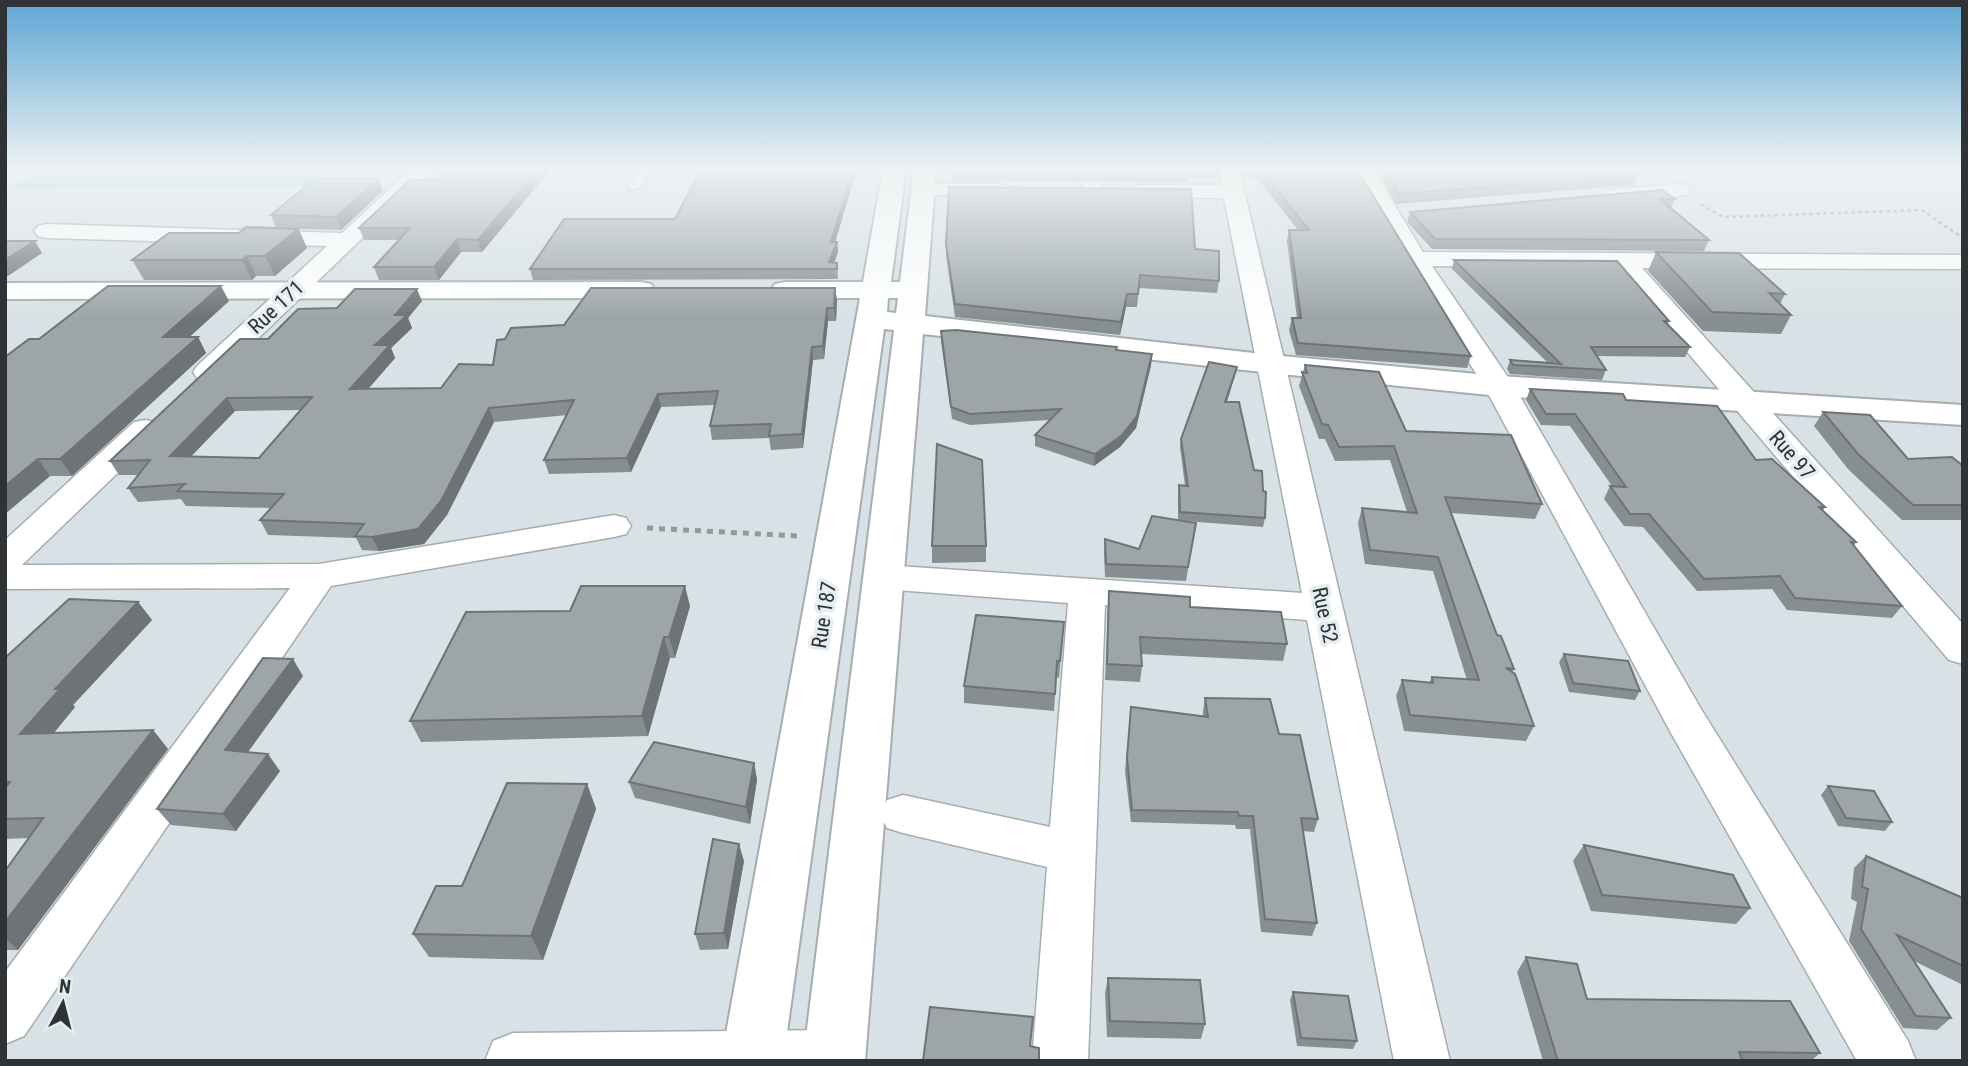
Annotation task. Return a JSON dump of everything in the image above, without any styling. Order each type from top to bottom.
[{"type":"main road","name":"Rue 187","points":[[752,1060],[836,538],[892,304],[907,219]]},
{"type":"main road","points":[[5,291],[287,297]]},
{"type":"main road","points":[[5,304],[287,297],[668,296]]},
{"type":"main road","points":[[764,296],[892,304],[1271,364],[1499,386],[1963,415]]},
{"type":"main road","name":"Rue 187","points":[[834,1059],[883,577],[892,304]]},
{"type":"street","name":"Rue 171","points":[[5,560],[372,219]]},
{"type":"street","name":"Rue 52","points":[[1239,219],[1422,1061]]},
{"type":"street","points":[[1404,219],[1415,259],[1499,386],[1686,721],[1888,1061]]},
{"type":"street","points":[[46,231],[349,240]]},
{"type":"street","points":[[1415,259],[1963,262]]},
{"type":"street","name":"Rue 97","points":[[1622,260],[1963,650]]},
{"type":"street","points":[[5,577],[319,576],[614,526]]},
{"type":"street","points":[[5,1017],[319,576]]},
{"type":"street","points":[[883,577],[1323,608]]},
{"type":"street","points":[[1060,1061],[1087,592]]},
{"type":"street","points":[[903,814],[1072,852]]},
{"type":"street","points":[[513,1061],[834,1059]]},
{"type":"path","points":[[1935,219],[1963,238]]},
{"type":"path","points":[[614,526],[836,538]]},
{"type":"building","points":[[369,219],[496,219],[478,240],[457,239],[434,267],[374,267],[410,228],[359,228]]},
{"type":"building","points":[[564,219],[838,219],[831,242],[837,242],[829,262],[837,263],[837,269],[530,269]]},
{"type":"building","points":[[947,219],[1193,219],[1195,249],[1219,251],[1219,281],[1140,275],[1138,294],[1127,294],[1121,322],[955,304],[946,244]]},
{"type":"building","points":[[1300,219],[1387,219],[1471,356],[1298,343],[1292,318],[1301,318],[1289,230],[1309,230]]},
{"type":"building","points":[[1416,219],[1684,219],[1709,240],[1435,239]]},
{"type":"building","points":[[246,227],[298,229],[265,256],[247,256],[242,260],[132,260],[169,233],[239,233]]},
{"type":"building","points":[[5,241],[35,241],[5,260]]},
{"type":"building","points":[[1656,252],[1739,253],[1785,294],[1769,293],[1791,315],[1712,312]]},
{"type":"building","points":[[1454,260],[1617,261],[1669,321],[1664,321],[1690,347],[1591,347],[1606,370],[1513,365],[1510,360],[1561,364]]},
{"type":"building","points":[[108,286],[221,286],[163,337],[198,337],[60,459],[38,459],[5,486],[5,357],[29,339],[39,339]]},
{"type":"building","points":[[591,288],[835,288],[834,308],[827,308],[823,346],[812,347],[802,434],[769,436],[771,424],[710,426],[718,391],[658,394],[627,458],[544,460],[574,400],[489,408],[441,501],[418,529],[372,537],[355,536],[364,524],[260,520],[284,494],[177,491],[185,484],[128,488],[150,460],[110,461],[240,339],[268,339],[298,309],[337,308],[355,289],[417,289],[395,315],[407,315],[375,345],[390,345],[350,389],[441,388],[459,364],[493,365],[497,340],[505,339],[511,328],[564,325]],"holes":[[[312,397],[259,458],[170,456],[227,398]]]},
{"type":"building","points":[[956,330],[1117,347],[1116,350],[1152,354],[1137,416],[1121,436],[1095,454],[1035,435],[1061,409],[970,414],[951,407],[941,331]]},
{"type":"building","points":[[1209,362],[1237,367],[1225,402],[1239,402],[1254,470],[1262,471],[1263,491],[1266,492],[1265,518],[1180,512],[1179,485],[1188,486],[1181,439]]},
{"type":"building","points":[[1305,365],[1379,372],[1406,431],[1511,435],[1542,504],[1445,497],[1497,635],[1501,636],[1514,669],[1506,668],[1515,674],[1534,726],[1410,715],[1402,680],[1433,683],[1432,677],[1479,680],[1438,557],[1370,550],[1362,508],[1417,513],[1394,446],[1339,447],[1328,425],[1322,424],[1302,372],[1307,373]]},
{"type":"building","points":[[1530,389],[1623,394],[1626,400],[1717,406],[1756,460],[1772,459],[1825,507],[1819,507],[1856,542],[1851,542],[1902,606],[1795,598],[1780,576],[1704,579],[1649,514],[1630,514],[1610,486],[1626,487],[1575,414],[1546,414]]},
{"type":"building","points":[[1823,412],[1870,415],[1908,459],[1952,457],[1963,466],[1963,505],[1913,505],[1858,454]]},
{"type":"building","points":[[937,444],[982,460],[986,546],[932,546]]},
{"type":"building","points":[[1152,516],[1196,523],[1188,567],[1106,564],[1105,539],[1139,549]]},
{"type":"building","points":[[581,586],[685,586],[669,637],[664,637],[642,716],[410,721],[466,612],[570,611]]},
{"type":"building","points":[[1109,591],[1190,597],[1190,607],[1281,612],[1287,644],[1140,637],[1142,666],[1107,664]]},
{"type":"building","points":[[69,599],[138,602],[55,689],[60,689],[20,734],[153,730],[5,922],[5,871],[43,818],[5,819],[5,788],[10,782],[5,782],[5,658]]},
{"type":"building","points":[[976,615],[1064,622],[1060,661],[1057,661],[1055,694],[964,686]]},
{"type":"building","points":[[1564,654],[1628,661],[1640,691],[1573,683]]},
{"type":"building","points":[[263,658],[293,659],[225,750],[268,754],[223,814],[157,809]]},
{"type":"building","points":[[1205,698],[1270,699],[1279,734],[1300,735],[1318,819],[1301,818],[1317,923],[1265,919],[1253,816],[1239,816],[1238,812],[1132,810],[1127,758],[1131,707],[1208,717]]},
{"type":"building","points":[[654,742],[754,763],[746,807],[629,782]]},
{"type":"building","points":[[507,783],[587,784],[531,936],[413,934],[436,886],[462,886]]},
{"type":"building","points":[[1828,786],[1874,791],[1892,822],[1846,818]]},
{"type":"building","points":[[713,839],[739,844],[724,933],[695,934]]},
{"type":"building","points":[[1584,845],[1733,875],[1750,908],[1602,895]]},
{"type":"building","points":[[1866,856],[1963,898],[1963,966],[1897,935],[1951,1018],[1916,1016],[1861,929],[1868,889],[1862,887]]},
{"type":"building","points":[[1526,957],[1577,964],[1587,999],[1790,1001],[1820,1053],[1739,1052],[1743,1061],[1558,1061]]},
{"type":"building","points":[[1108,978],[1200,980],[1205,1024],[1110,1021]]},
{"type":"building","points":[[1293,992],[1348,996],[1357,1041],[1301,1038]]},
{"type":"building","points":[[930,1007],[1033,1017],[1030,1046],[1039,1048],[1039,1061],[923,1061]]}]
